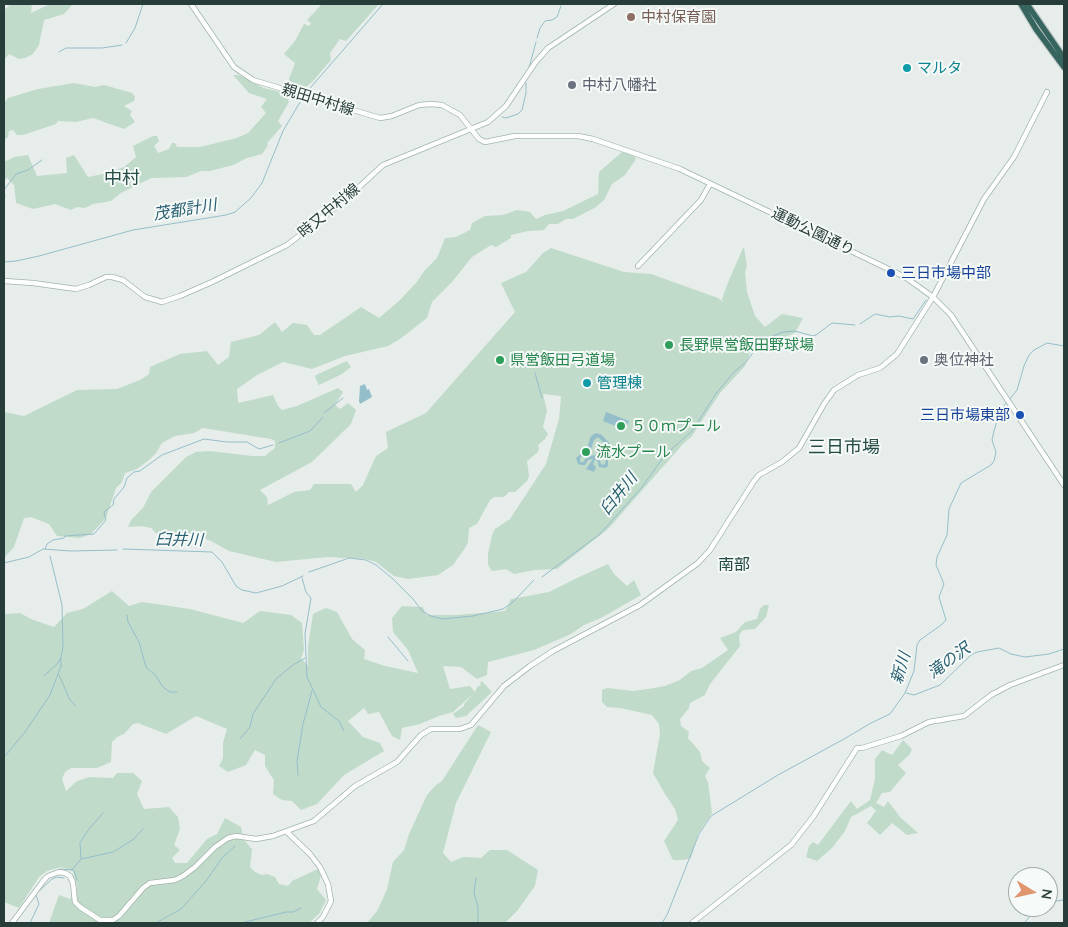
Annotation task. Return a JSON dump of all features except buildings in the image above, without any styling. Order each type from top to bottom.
[{"type":"highway","points":[[1021,4],[1058,54],[1064,58]]},
{"type":"highway","points":[[1027,4],[1064,67]]},
{"type":"street","name":"親田中村線","points":[[191,4],[219,46],[239,71],[253,80],[380,118],[392,116],[425,104],[442,105],[460,115],[471,130]]},
{"type":"street","name":"時又中村線","points":[[4,282],[10,281],[76,289],[89,286],[106,277],[112,277],[123,280],[151,300],[168,301],[212,282],[287,245],[345,200],[383,165],[488,122],[506,106],[535,63],[548,48],[614,4]]},
{"type":"street","points":[[12,923],[44,880],[48,876],[59,872],[70,876],[73,883],[75,902],[100,920],[113,920],[150,883],[175,880],[184,876],[215,847],[228,838],[236,836],[261,838],[288,832],[320,817],[355,786],[397,762],[425,732],[439,729],[460,729],[471,725],[504,686],[530,666],[553,651],[640,605],[698,563],[710,550],[754,480],[782,462],[799,448],[834,390],[853,378],[880,368],[896,354],[933,297],[984,200],[1017,153],[1047,92]]},
{"type":"street","name":"運動公園通り","points":[[471,130],[479,139],[488,142],[515,136],[578,136],[594,139],[666,163],[905,277],[933,297],[951,315],[1064,485]]},
{"type":"street","points":[[638,266],[701,200],[710,184]]},
{"type":"street","points":[[692,923],[791,845],[813,816],[857,748],[901,736],[930,722],[964,716],[991,695],[1004,688],[1064,665]]},
{"type":"street","points":[[288,832],[310,854],[320,867],[328,884],[331,901],[323,917],[317,923]]},
{"type":"green space","points":[[11,4],[32,4],[31,13],[48,5],[73,4],[64,14],[44,20],[39,45],[33,54],[19,59],[9,54],[4,60],[4,10]]},
{"type":"green space","points":[[322,4],[379,4],[346,41],[340,39],[330,53],[331,60],[314,80],[303,90],[290,87],[289,79],[295,63],[284,54],[295,41],[304,24],[309,26],[311,23],[307,20]]},
{"type":"green space","points":[[233,75],[239,75],[264,88],[284,93],[289,102],[278,121],[282,126],[268,142],[262,154],[247,158],[233,165],[210,171],[201,171],[186,177],[151,178],[121,193],[111,201],[93,204],[85,208],[77,207],[71,210],[55,204],[33,209],[16,203],[14,185],[7,178],[4,180],[4,162],[14,157],[28,155],[37,176],[67,173],[66,158],[74,155],[88,177],[124,167],[136,157],[133,146],[153,136],[157,136],[159,141],[154,146],[158,153],[169,149],[172,143],[175,143],[177,147],[200,147],[237,138],[248,133],[266,113],[261,107],[267,99],[249,93]]},
{"type":"green space","points":[[74,83],[95,87],[104,85],[132,93],[135,97],[134,101],[124,106],[132,111],[130,115],[135,122],[124,129],[93,118],[76,122],[58,121],[56,124],[23,135],[17,135],[13,130],[9,131],[8,137],[4,140],[4,103],[8,98],[38,89]]},
{"type":"green space","points":[[622,152],[633,155],[636,159],[625,175],[612,184],[604,200],[596,207],[573,219],[566,219],[558,224],[549,224],[544,230],[511,235],[511,238],[496,247],[491,245],[472,257],[452,282],[432,302],[427,318],[400,339],[388,346],[345,356],[312,369],[283,362],[257,375],[237,389],[238,403],[273,395],[282,410],[297,406],[338,388],[343,392],[335,405],[340,409],[348,403],[356,410],[351,424],[312,462],[260,490],[267,497],[268,505],[294,492],[310,490],[314,484],[351,484],[356,492],[363,485],[376,456],[388,448],[386,432],[426,413],[515,312],[501,283],[526,272],[543,253],[551,248],[624,272],[651,274],[718,298],[723,302],[722,299],[727,285],[744,247],[747,266],[745,272],[747,292],[755,316],[765,327],[782,314],[803,318],[795,333],[751,350],[745,366],[720,393],[692,436],[608,529],[557,569],[535,570],[514,574],[506,569],[492,571],[488,565],[488,554],[495,529],[510,519],[546,464],[559,419],[561,396],[543,394],[547,411],[543,427],[548,434],[538,445],[538,452],[527,461],[529,476],[527,481],[515,492],[509,492],[504,497],[494,497],[490,500],[477,524],[469,528],[468,542],[465,548],[453,565],[438,575],[408,579],[394,576],[376,562],[365,559],[328,557],[276,562],[229,551],[200,537],[156,533],[151,528],[142,526],[128,527],[131,520],[143,508],[151,492],[186,457],[196,452],[209,451],[265,456],[275,448],[275,441],[271,439],[203,428],[194,433],[175,436],[162,443],[149,460],[137,469],[125,473],[122,482],[116,488],[106,518],[91,534],[80,538],[57,536],[49,524],[31,517],[24,518],[14,547],[4,558],[4,412],[24,416],[77,390],[117,389],[140,380],[149,374],[150,367],[180,354],[207,351],[218,365],[229,357],[231,342],[259,335],[275,322],[282,332],[293,323],[307,325],[314,335],[320,335],[361,307],[379,318],[400,300],[437,258],[445,238],[456,237],[470,230],[472,223],[485,216],[503,215],[517,210],[530,212],[536,219],[563,211],[598,194],[599,172]]},
{"type":"green space","points":[[347,361],[351,367],[342,374],[319,385],[315,377],[316,375]]},
{"type":"green space","points":[[608,564],[614,574],[627,586],[634,580],[641,595],[601,618],[584,625],[571,634],[534,650],[488,662],[487,675],[477,679],[461,667],[443,666],[450,689],[470,686],[475,692],[482,681],[492,692],[466,716],[456,718],[453,714],[464,706],[474,693],[453,712],[420,724],[402,728],[400,740],[392,736],[379,712],[368,714],[364,708],[348,721],[363,737],[380,743],[384,751],[344,775],[317,804],[301,810],[292,801],[282,800],[273,794],[274,780],[265,766],[265,755],[255,750],[246,765],[228,772],[219,766],[223,758],[223,743],[227,729],[196,716],[166,734],[138,723],[133,724],[124,734],[112,742],[111,762],[97,768],[71,768],[65,772],[62,779],[66,791],[77,781],[90,777],[113,778],[117,773],[133,773],[142,781],[137,794],[144,809],[169,807],[178,817],[180,829],[174,845],[180,850],[172,858],[175,863],[187,863],[207,839],[217,834],[225,818],[241,827],[244,840],[252,849],[250,867],[255,872],[275,877],[279,884],[288,886],[292,881],[318,869],[321,876],[317,889],[326,900],[319,914],[309,923],[49,923],[59,895],[70,899],[77,888],[73,871],[61,867],[47,871],[39,877],[19,908],[4,902],[4,614],[20,613],[54,627],[67,613],[83,609],[112,591],[129,606],[142,602],[190,609],[243,623],[260,611],[291,615],[302,623],[304,650],[301,658],[308,666],[308,646],[313,614],[326,608],[337,612],[352,639],[365,650],[364,659],[385,666],[418,673],[408,650],[393,632],[392,618],[402,606],[423,607],[426,615],[457,615],[505,611],[511,599],[549,592]]},
{"type":"green space","points":[[764,605],[769,605],[766,617],[755,629],[743,630],[739,635],[740,646],[710,684],[705,695],[690,703],[689,708],[680,719],[681,726],[689,732],[688,738],[700,752],[702,761],[710,768],[705,776],[708,782],[712,813],[698,834],[691,858],[673,860],[664,841],[678,820],[675,809],[653,773],[660,734],[659,724],[652,715],[607,707],[602,702],[602,690],[607,688],[633,691],[665,686],[680,680],[691,671],[702,668],[728,650],[720,638],[736,632],[745,622],[757,619],[760,609]]},
{"type":"green space","points":[[478,725],[491,732],[456,803],[443,853],[451,862],[463,857],[481,858],[490,850],[507,850],[538,870],[535,886],[517,911],[505,923],[367,923],[381,903],[387,889],[393,862],[404,850],[409,834],[427,795],[442,781]]},
{"type":"green space","points":[[903,740],[912,749],[909,755],[898,765],[906,773],[890,792],[882,793],[876,803],[884,807],[888,801],[900,817],[918,833],[907,835],[892,823],[880,835],[867,823],[876,811],[871,806],[851,817],[845,831],[832,848],[817,861],[806,857],[809,846],[813,842],[818,845],[851,801],[857,809],[870,800],[875,779],[875,759],[882,750],[892,755]]},
{"type":"water","points":[[365,384],[372,397],[360,404],[360,386]]},
{"type":"water","name":"５０ｍプール","points":[[606,412],[629,421],[625,430],[603,421]]},
{"type":"water","name":"流水プール","points":[[596,433],[602,435],[610,444],[612,451],[608,460],[608,466],[605,468],[599,467],[597,460],[595,460],[593,464],[596,467],[594,472],[586,469],[593,459],[588,460],[585,465],[581,465],[578,464],[576,458],[586,450],[591,436]],"holes":[[[598,437],[609,448],[605,464],[603,465],[595,455],[588,456],[583,462],[580,462],[580,458],[591,449],[594,440]]]},
{"type":"waterway","points":[[126,43],[135,28],[143,4]]},
{"type":"waterway","name":"茂都計川","points":[[305,94],[383,4]]},
{"type":"waterway","points":[[537,38],[540,28],[545,21],[557,17],[561,6]]},
{"type":"waterway","points":[[529,68],[536,42]]},
{"type":"waterway","points":[[59,52],[66,48],[102,48],[122,45]]},
{"type":"waterway","points":[[502,117],[506,118],[518,114],[522,110],[526,83]]},
{"type":"waterway","name":"茂都計川","points":[[4,262],[39,256],[133,230],[235,212],[251,198],[262,183],[283,131],[303,97]]},
{"type":"waterway","points":[[5,196],[4,190],[16,174],[28,170],[42,160]]},
{"type":"waterway","points":[[983,197],[988,191]]},
{"type":"waterway","points":[[860,324],[875,314],[913,319],[926,300]]},
{"type":"waterway","name":"臼井川","points":[[542,577],[600,534],[642,487],[665,455],[693,430],[715,395],[733,373],[768,338],[783,332],[795,331],[813,336],[832,323],[855,325]]},
{"type":"waterway","name":"新川","points":[[1009,400],[1017,390],[1024,366],[1029,355],[1034,350],[1047,343],[1064,346]]},
{"type":"waterway","points":[[535,373],[542,398]]},
{"type":"waterway","points":[[324,413],[343,398]]},
{"type":"waterway","name":"新川","points":[[662,923],[667,915],[699,834],[711,816],[778,775],[890,714],[905,693],[914,671],[917,645],[920,640],[946,620],[939,597],[944,584],[936,565],[937,557],[947,535],[949,509],[961,483],[991,465],[994,461],[996,452],[992,440],[1000,411],[1006,403]]},
{"type":"waterway","points":[[279,443],[310,431],[323,417]]},
{"type":"waterway","points":[[45,549],[47,544],[53,540],[64,538],[65,536],[94,534],[106,520],[104,513],[113,505],[114,499],[124,487],[127,478],[162,455],[204,439],[247,442],[259,449],[273,445]]},
{"type":"waterway","name":"臼井川","points":[[4,563],[29,557],[43,549],[71,551],[117,550]]},
{"type":"waterway","name":"臼井川","points":[[123,549],[212,552],[222,562],[236,586],[242,590],[256,593],[282,586],[303,576]]},
{"type":"waterway","points":[[44,676],[58,663],[63,647],[62,605],[50,556]]},
{"type":"waterway","name":"臼井川","points":[[309,572],[349,558],[366,560],[376,565],[393,579],[422,611],[442,619],[473,616],[503,609],[513,602],[534,580]]},
{"type":"waterway","points":[[302,578],[306,592],[311,598],[305,634],[307,677],[321,707],[339,721],[344,731]]},
{"type":"waterway","points":[[127,615],[128,622],[139,642],[146,667],[156,676],[163,687],[170,692],[177,692]]},
{"type":"waterway","points":[[388,637],[408,661]]},
{"type":"waterway","name":"滝の沢","points":[[906,693],[914,695],[940,685],[971,655],[977,652],[999,648],[1011,654],[1025,657],[1049,654],[1064,649]]},
{"type":"waterway","points":[[6,755],[25,732],[50,695],[61,666],[61,658]]},
{"type":"waterway","points":[[240,739],[250,727],[253,714],[276,679],[305,658]]},
{"type":"waterway","points":[[59,675],[70,700],[76,706]]},
{"type":"waterway","points":[[298,775],[297,761],[303,724],[312,691]]},
{"type":"waterway","points":[[81,858],[80,843],[103,813]]},
{"type":"waterway","points":[[72,870],[81,859],[113,852],[134,839],[143,829]]},
{"type":"waterway","points":[[156,923],[181,909],[206,881],[222,858],[235,846]]},
{"type":"waterway","points":[[60,869],[74,871],[77,880]]},
{"type":"waterway","points":[[38,892],[52,879],[57,877],[64,878]]},
{"type":"waterway","points":[[476,878],[474,893],[478,907],[478,923]]},
{"type":"waterway","points":[[30,923],[39,904],[36,895]]},
{"type":"waterway","points":[[1058,901],[1064,900]]},
{"type":"waterway","points":[[241,923],[293,912],[301,908]]},
{"type":"waterway","points":[[1024,923],[1030,917]]},
{"type":"place","name":"中村保育園","points":[[631,17]]},
{"type":"place","name":"マルタ","points":[[907,68]]},
{"type":"place","name":"中村八幡社","points":[[572,85]]},
{"type":"place","name":"三日市場中部","points":[[891,273]]},
{"type":"place","name":"長野県営飯田野球場","points":[[669,345]]},
{"type":"place","name":"県営飯田弓道場","points":[[500,360]]},
{"type":"place","name":"奥位神社","points":[[924,360]]},
{"type":"place","name":"管理棟","points":[[587,383]]},
{"type":"place","name":"三日市場東部","points":[[1020,415]]},
{"type":"place","name":"５０ｍプール","points":[[621,426]]},
{"type":"place","name":"流水プール","points":[[586,452]]},
{"type":"district","name":"中村","points":[[122,179]]},
{"type":"district","name":"三日市場","points":[[844,448]]},
{"type":"district","name":"南部","points":[[734,565]]}]
